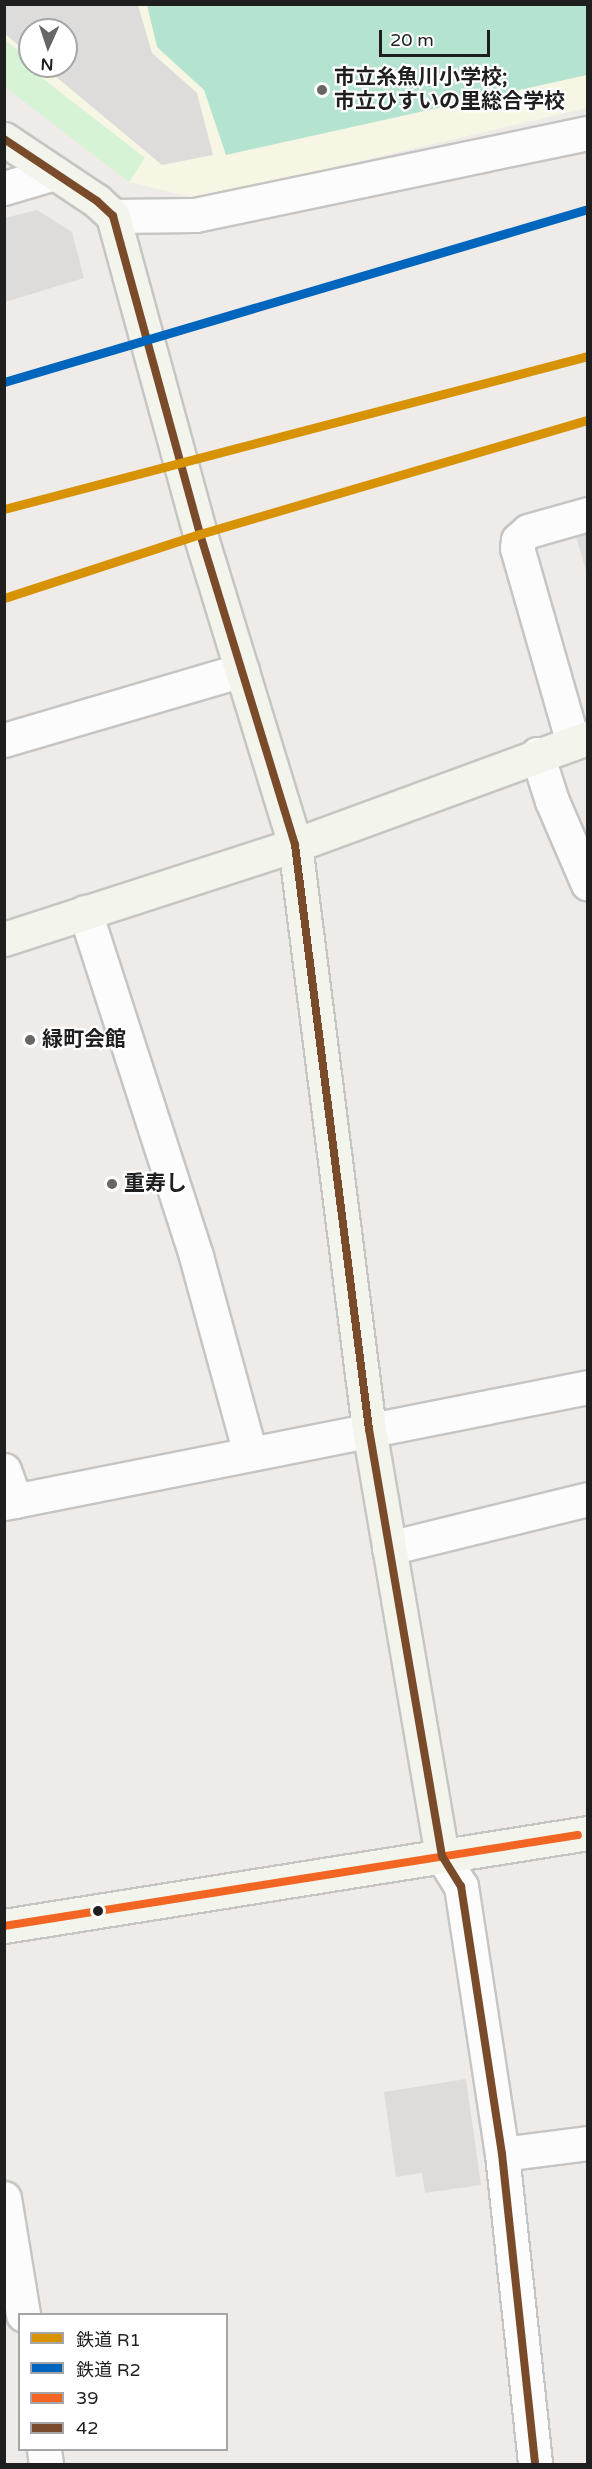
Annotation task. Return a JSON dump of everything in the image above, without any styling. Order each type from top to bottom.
[{"type":"street","points":[[112,216],[195,215],[588,133]]},
{"type":"street","points":[[4,139],[55,173],[112,216],[200,534],[295,845],[369,1429],[442,1856],[461,1886],[502,2154],[535,2464]]},
{"type":"street","points":[[4,188],[55,173]]},
{"type":"street","points":[[4,939],[295,845],[537,754],[580,741],[517,548],[518,540],[528,531],[588,514]]},
{"type":"street","points":[[4,740],[242,670]]},
{"type":"street","points":[[537,754],[552,801],[588,884]]},
{"type":"street","points":[[86,912],[196,1256],[250,1453]]},
{"type":"street","points":[[4,1470],[10,1502],[588,1387]]},
{"type":"street","points":[[389,1548],[588,1499]]},
{"type":"street","points":[[4,1926],[588,1833]]},
{"type":"street","points":[[502,2154],[588,2143]]},
{"type":"street","points":[[4,2198],[23,2313]]},
{"type":"shaded area","name":"市立糸魚川小学校; 市立ひすいの里総合学校","points":[[4,5],[587,5],[587,108],[199,199],[129,182],[145,158],[42,78],[78,78],[78,18],[18,18],[18,50],[5,40]]},
{"type":"shaded area","points":[[4,5],[138,5],[152,53],[197,93],[213,155],[162,165],[57,78],[78,78],[78,18],[18,18],[18,45],[5,34]]},
{"type":"shaded area","points":[[37,210],[72,232],[84,278],[5,302],[5,218]]},
{"type":"shaded area","points":[[587,526],[587,574],[574,530]]},
{"type":"shaded area","points":[[466,2079],[481,2185],[425,2193],[422,2173],[396,2177],[384,2092]]},
{"type":"green space","points":[[147,5],[587,5],[587,75],[226,155],[204,90],[157,47]]},
{"type":"green space","points":[[4,40],[18,50],[18,78],[42,78],[145,158],[129,182],[5,87]]},
{"type":"rail line","name":"R2","points":[[4,382],[588,209]]},
{"type":"rail line","name":"R1","points":[[4,509],[588,356]]},
{"type":"rail line","name":"R1","points":[[4,598],[200,534],[588,420]]},
{"type":"transit line","name":"42","points":[[4,139],[97,201],[113,216],[200,534],[295,845],[369,1429],[442,1856],[461,1886],[502,2154],[535,2464]]},
{"type":"transit line","name":"39","points":[[4,1926],[578,1835]]},
{"type":"place","name":"市立糸魚川小学校; 市立ひすいの里総合学校","points":[[322,90]]},
{"type":"place","name":"緑町会館","points":[[30,1040]]},
{"type":"place","name":"重寿し","points":[[112,1184]]}]
